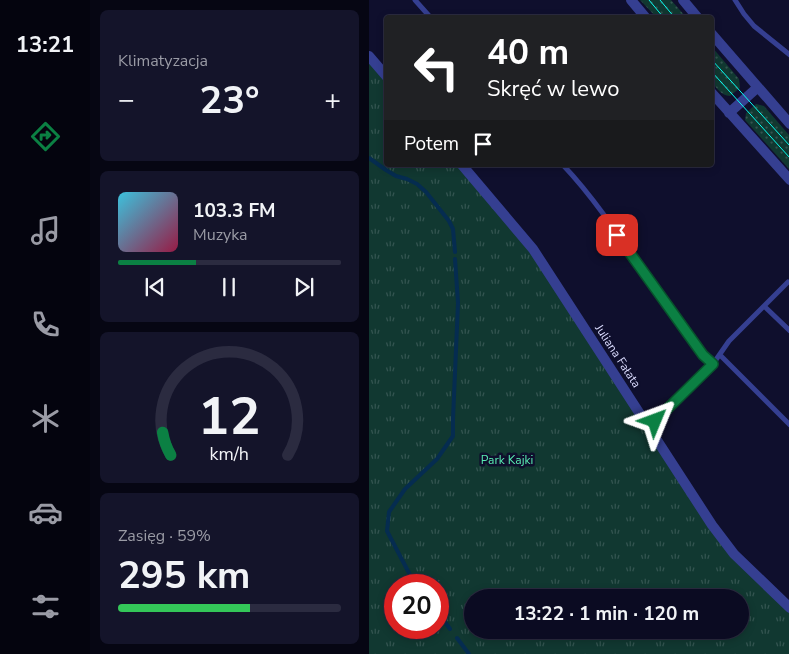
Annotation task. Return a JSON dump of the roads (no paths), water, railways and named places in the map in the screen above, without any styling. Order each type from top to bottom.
[{"type":"street","points":[[631,0],[644,15]]},
{"type":"street","points":[[683,0],[696,15]]},
{"type":"street","points":[[714,36],[789,124]]},
{"type":"street","points":[[369,56],[384,74]]},
{"type":"street","points":[[729,112],[758,87]]},
{"type":"street","points":[[714,95],[789,180]]},
{"type":"street","name":"Juliana Fałata","points":[[464,167],[533,249],[716,531],[735,554],[789,608]]},
{"type":"lane","points":[[415,0],[428,15]]},
{"type":"lane","points":[[736,0],[754,26],[789,56]]},
{"type":"lane","points":[[565,167],[589,195],[703,355],[713,364]]},
{"type":"lane","points":[[649,426],[713,364],[729,341],[788,282]]},
{"type":"lane","points":[[764,306],[789,332]]},
{"type":"lane","points":[[720,356],[789,425]]},
{"type":"waterway","points":[[369,158],[396,176],[417,184],[426,192],[453,229],[455,252]]},
{"type":"waterway","points":[[410,574],[387,531],[389,512],[405,489],[437,459],[453,436],[458,303],[455,259]]},
{"type":"waterway","points":[[457,638],[469,654]]},
{"type":"tram line","points":[[649,0],[662,15]]},
{"type":"tram line","points":[[660,0],[672,15]]},
{"type":"tram line","points":[[714,62],[790,146]]},
{"type":"tram line","points":[[714,74],[790,158]]},
{"type":"park label","name":"Park Kajki","points":[[507,460]]}]
